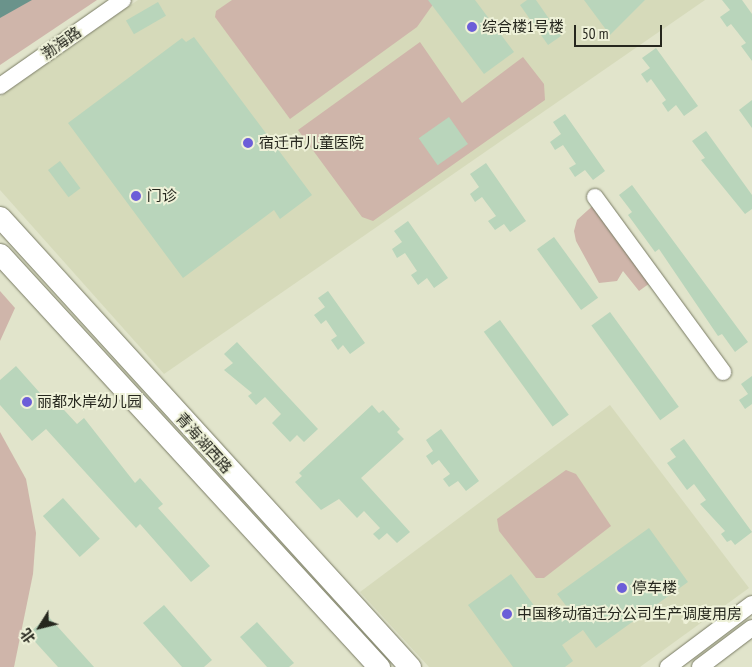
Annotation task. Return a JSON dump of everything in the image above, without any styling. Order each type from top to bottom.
[{"type":"main road","name":"青海湖西路","points":[[0,217],[410,667]]},
{"type":"main road","name":"青海湖西路","points":[[0,254],[379,667]]},
{"type":"street","name":"渤海路","points":[[0,86],[123,0]]},
{"type":"street","points":[[595,197],[723,372]]},
{"type":"street","points":[[668,667],[752,604]]},
{"type":"street","points":[[700,667],[752,628]]},
{"type":"shaded area","points":[[0,0],[97,0],[0,65]]},
{"type":"shaded area","name":"宿迁市儿童医院","points":[[138,0],[705,0],[164,374],[0,190],[0,97]]},
{"type":"shaded area","points":[[232,0],[431,0],[434,3],[417,27],[290,119],[215,17],[216,11]]},
{"type":"shaded area","points":[[420,42],[462,103],[523,57],[544,84],[545,100],[373,221],[362,217],[298,130]]},
{"type":"shaded area","points":[[598,201],[661,275],[639,291],[623,271],[617,281],[599,283],[576,241],[574,231],[577,220]]},
{"type":"shaded area","points":[[0,291],[15,308],[0,341]]},
{"type":"shaded area","points":[[610,405],[749,588],[640,667],[429,667],[360,592]]},
{"type":"shaded area","points":[[0,432],[26,479],[36,533],[33,574],[14,667],[0,667]]},
{"type":"shaded area","points":[[566,470],[576,474],[611,526],[544,578],[536,578],[499,531],[497,519]]},
{"type":"water","points":[[0,0],[32,0],[0,18]]},
{"type":"building","name":"综合楼1号楼","points":[[428,0],[475,0],[514,52],[484,74]]},
{"type":"building","points":[[527,0],[536,0],[561,36],[548,45],[520,5]]},
{"type":"building","points":[[584,0],[645,0],[610,35]]},
{"type":"building","points":[[722,0],[742,0],[752,14],[752,61],[741,46],[746,43],[731,24],[727,27],[720,17],[730,10]]},
{"type":"building","points":[[158,2],[166,16],[134,34],[126,20]]},
{"type":"building","points":[[194,37],[312,195],[280,219],[274,210],[183,278],[68,123],[182,38],[186,42]]},
{"type":"building","points":[[656,48],[698,106],[684,116],[676,105],[668,112],[662,103],[666,100],[651,79],[647,83],[641,74],[650,68],[642,58]]},
{"type":"building","points":[[752,100],[752,128],[739,110]]},
{"type":"building","points":[[565,114],[605,171],[593,180],[585,170],[575,177],[569,168],[576,164],[563,145],[555,150],[550,142],[561,134],[553,122]]},
{"type":"building","points":[[449,117],[468,144],[438,165],[419,138]]},
{"type":"building","points":[[706,131],[752,195],[752,209],[745,214],[701,160],[705,158],[692,141]]},
{"type":"building","points":[[60,161],[80,188],[68,197],[48,170]]},
{"type":"building","points":[[486,163],[526,221],[510,232],[504,224],[495,230],[488,221],[496,216],[482,197],[475,202],[470,194],[479,187],[470,174]]},
{"type":"building","points":[[632,185],[748,342],[735,352],[722,334],[718,336],[659,249],[655,252],[628,215],[632,212],[619,195]]},
{"type":"building","points":[[408,221],[448,278],[434,288],[427,278],[418,285],[411,275],[417,271],[405,253],[397,258],[392,249],[402,242],[394,231]]},
{"type":"building","points":[[554,237],[598,298],[581,310],[537,249]]},
{"type":"building","points":[[328,291],[365,343],[350,354],[343,345],[338,350],[331,340],[337,336],[326,320],[321,324],[314,315],[325,307],[318,298]]},
{"type":"building","points":[[610,312],[679,407],[660,420],[591,326]]},
{"type":"building","points":[[500,320],[569,415],[553,426],[484,332]]},
{"type":"building","points":[[237,342],[318,429],[304,442],[297,435],[290,442],[272,423],[281,414],[265,397],[256,405],[248,396],[252,393],[224,370],[233,363],[224,354]]},
{"type":"building","points":[[16,366],[48,402],[53,398],[77,424],[84,418],[135,483],[140,478],[163,504],[158,508],[210,566],[191,582],[140,524],[136,528],[46,429],[32,441],[0,405],[0,380]]},
{"type":"building","points":[[752,376],[752,404],[745,409],[739,400],[748,394],[741,384]]},
{"type":"building","points":[[372,405],[379,413],[383,410],[400,429],[397,432],[404,439],[361,478],[410,532],[397,543],[387,533],[379,540],[373,534],[380,528],[364,511],[357,518],[339,499],[321,510],[295,482],[302,476],[299,473]]},
{"type":"building","points":[[441,429],[479,481],[466,491],[458,481],[449,487],[443,479],[450,474],[439,460],[432,465],[426,456],[433,451],[426,440]]},
{"type":"building","points":[[684,439],[752,532],[735,545],[731,540],[727,542],[721,534],[725,531],[700,504],[706,500],[694,484],[687,490],[667,463],[676,457],[670,449]]},
{"type":"building","points":[[63,498],[100,539],[80,557],[43,516]]},
{"type":"building","points":[[649,528],[688,582],[596,648],[583,630],[562,645],[573,661],[565,667],[513,667],[468,605],[511,574],[546,622],[567,607],[557,594]]},
{"type":"building","points":[[164,605],[212,660],[204,667],[182,667],[143,623]]},
{"type":"building","points":[[48,616],[94,667],[58,667],[28,634]]},
{"type":"building","points":[[257,622],[294,663],[289,667],[267,667],[240,637]]},
{"type":"place","name":"综合楼1号楼","points":[[472,27]]},
{"type":"place","name":"宿迁市儿童医院","points":[[248,143]]},
{"type":"place","name":"门诊","points":[[136,196]]},
{"type":"place","name":"丽都水岸幼儿园","points":[[27,402]]},
{"type":"place","name":"停车楼","points":[[622,588]]},
{"type":"place","name":"中国移动宿迁分公司生产调度用房","points":[[507,614]]}]
